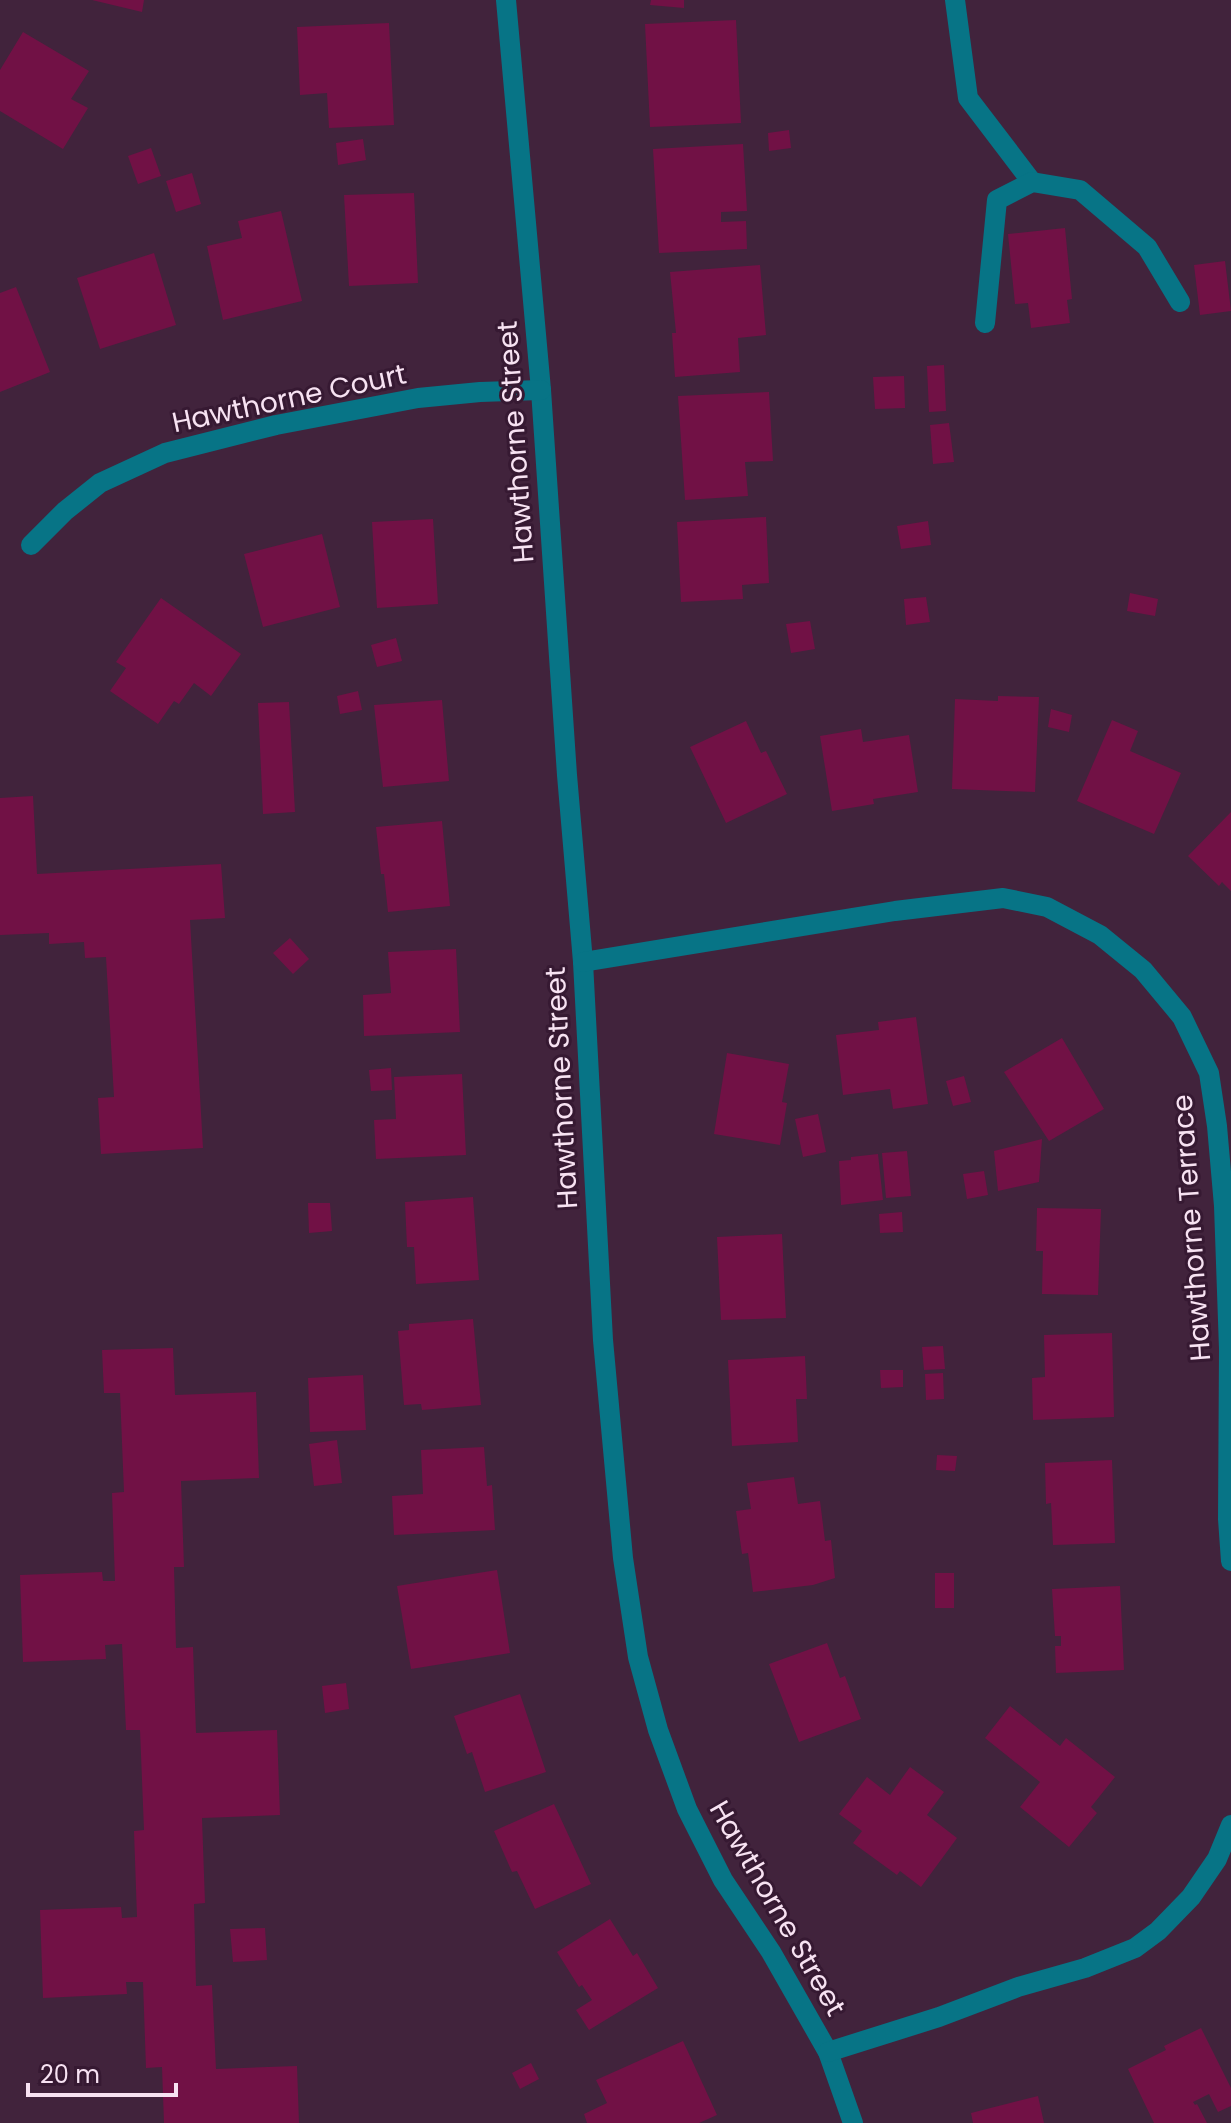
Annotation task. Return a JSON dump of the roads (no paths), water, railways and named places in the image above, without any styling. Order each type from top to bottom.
[{"type":"street","name":"Hawthorne Street","points":[[506,0],[541,390],[583,962],[603,1340],[623,1558],[638,1657],[658,1730],[687,1809],[723,1880],[779,1964],[828,2052],[853,2123]]},
{"type":"street","points":[[955,0],[968,98],[1032,182]]},
{"type":"street","points":[[985,323],[997,200],[1032,182],[1080,190],[1147,247],[1180,302]]},
{"type":"street","name":"Hawthorne Court","points":[[31,545],[65,511],[100,483],[165,453],[276,425],[418,398],[541,390]]},
{"type":"street","name":"Hawthorne Terrace","points":[[583,962],[895,911],[1003,898],[1047,907],[1100,935],[1143,970],[1182,1017],[1209,1073],[1215,1113],[1224,1206],[1231,1561]]},
{"type":"street","points":[[828,2052],[939,2017],[1018,1987],[1085,1968],[1135,1948],[1158,1931],[1191,1897],[1217,1859],[1231,1825]]}]
